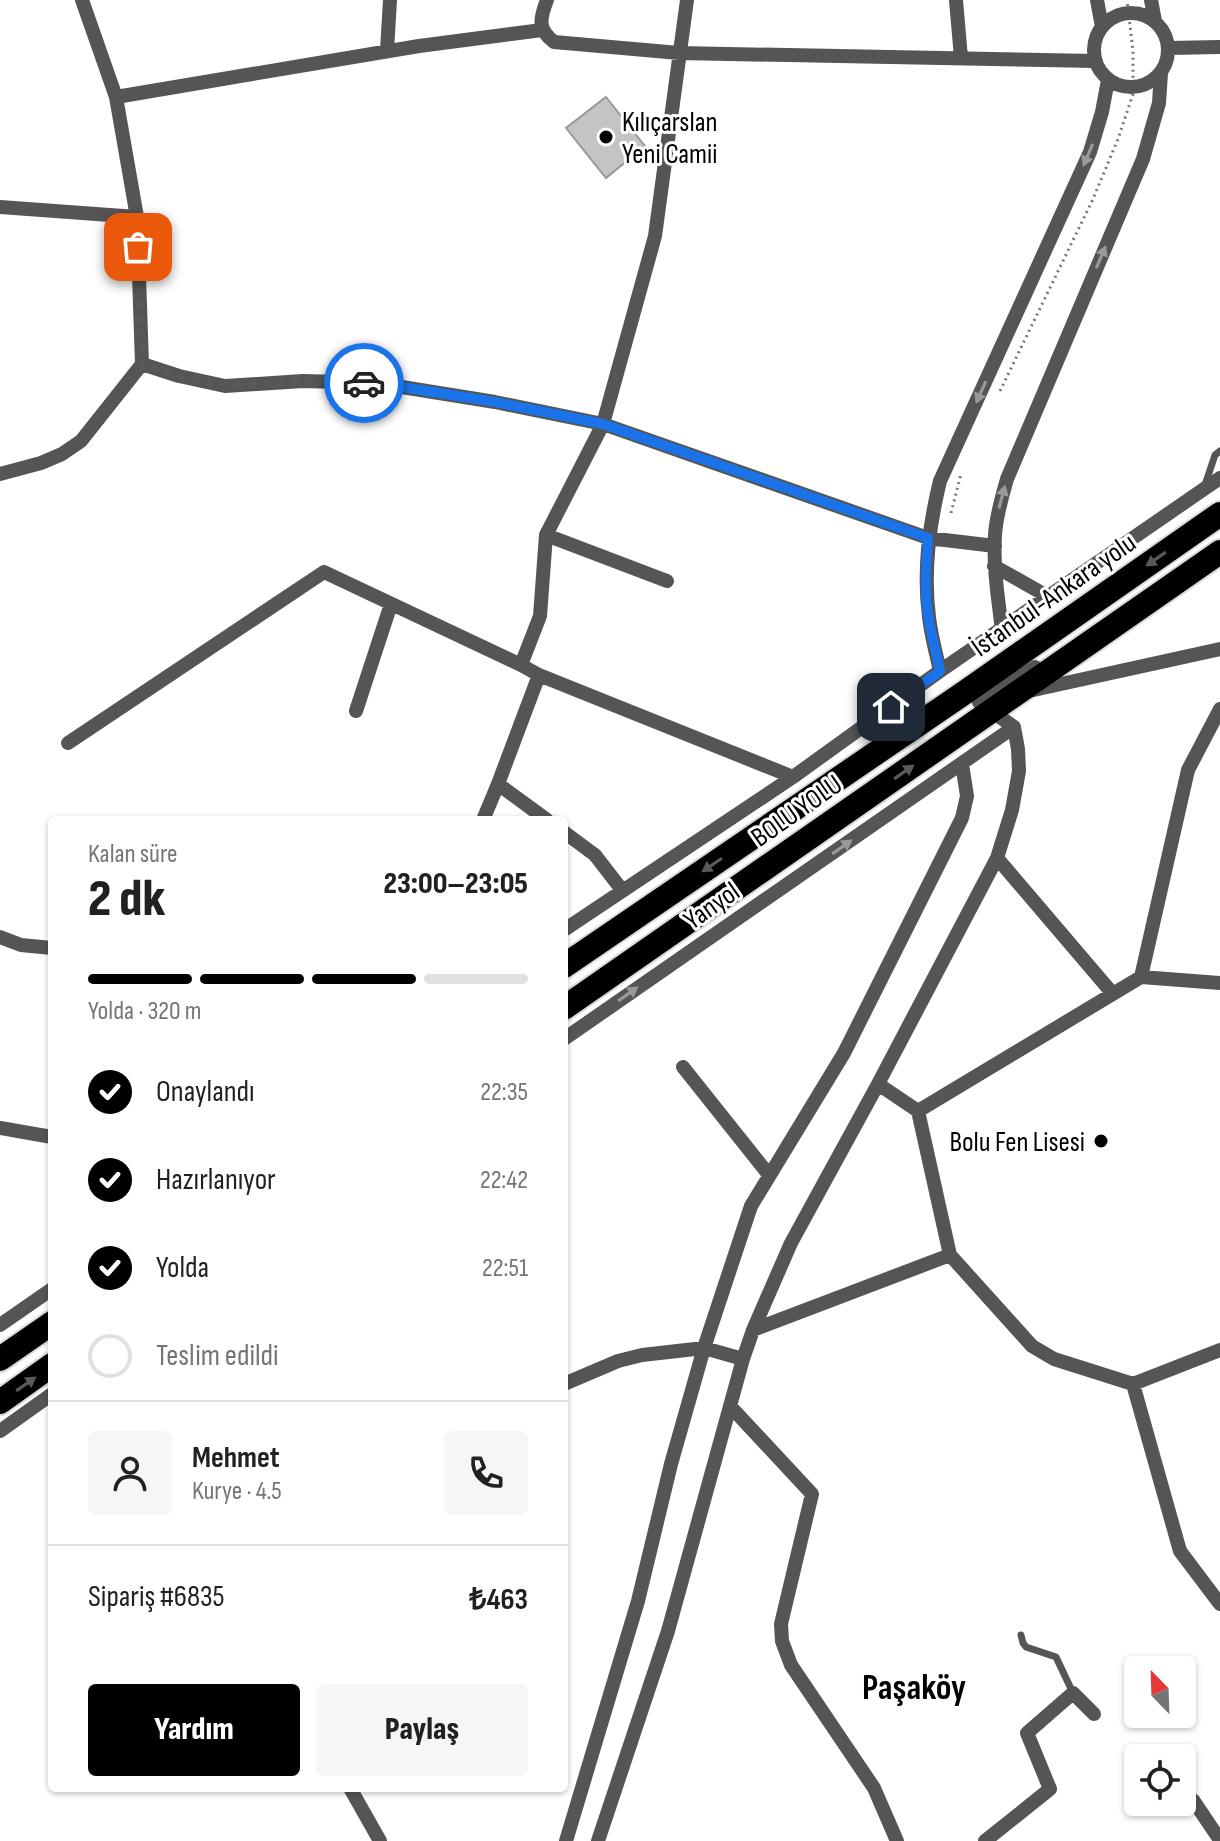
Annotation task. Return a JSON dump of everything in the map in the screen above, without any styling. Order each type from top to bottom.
[{"type":"highway","name":"İstanbul-Ankara yolu","points":[[568,963],[1220,514]]},
{"type":"highway","name":"BOLU YOLU","points":[[568,1005],[1220,552]]},
{"type":"highway","points":[[0,1359],[48,1326]]},
{"type":"highway","points":[[0,1402],[48,1368]]},
{"type":"street","points":[[0,474],[41,463],[81,441],[142,364],[137,217],[116,97],[82,0]]},
{"type":"street","points":[[387,51],[390,0]]},
{"type":"street","points":[[547,0],[540,22],[542,30],[554,42],[679,53],[1095,61]]},
{"type":"street","points":[[521,665],[540,616],[546,535],[603,424],[655,236],[687,0]]},
{"type":"street","points":[[956,0],[961,58]]},
{"type":"street","points":[[1097,0],[1102,27]]},
{"type":"street","points":[[1151,0],[1155,21]]},
{"type":"street","points":[[1123,13],[1136,13],[1155,21],[1166,35],[1169,48],[1161,73],[1153,81],[1133,87],[1108,80],[1095,61],[1096,37],[1102,27],[1111,18],[1123,13]]},
{"type":"street","points":[[116,97],[387,51],[542,30]]},
{"type":"street","points":[[1169,48],[1220,47]]},
{"type":"street","points":[[1002,630],[994,566],[999,507],[1007,479],[1143,159],[1159,103],[1161,73]]},
{"type":"street","points":[[940,671],[929,620],[926,575],[928,538],[940,481],[1090,152],[1108,80]]},
{"type":"street","points":[[0,207],[137,217]]},
{"type":"street","points":[[142,364],[225,386],[303,381],[377,383],[603,424],[928,538],[995,546]]},
{"type":"street","points":[[568,927],[793,777],[940,671],[1220,478]]},
{"type":"street","points":[[546,535],[667,581]]},
{"type":"street","points":[[979,702],[1220,552]]},
{"type":"street","points":[[994,566],[1049,597]]},
{"type":"street","points":[[68,743],[324,572],[539,675],[793,777]]},
{"type":"street","points":[[356,711],[391,604]]},
{"type":"street","points":[[979,702],[1220,649]]},
{"type":"street","points":[[485,816],[539,675]]},
{"type":"street","points":[[598,1841],[668,1631],[753,1330],[791,1243],[997,858],[1012,810],[1019,771],[1018,749],[1014,727],[979,702]]},
{"type":"street","points":[[1141,977],[1188,770],[1220,709]]},
{"type":"street","name":"Yanyol","points":[[568,1036],[1014,727]]},
{"type":"street","points":[[566,1841],[638,1601],[671,1464],[704,1348],[751,1206],[844,1053],[962,818],[967,796],[962,764]]},
{"type":"street","points":[[498,784],[542,816]]},
{"type":"street","points":[[568,835],[595,855],[622,890]]},
{"type":"street","points":[[997,858],[1113,994]]},
{"type":"street","points":[[0,937],[33,948],[48,948]]},
{"type":"street","points":[[918,1111],[1141,977],[1220,983]]},
{"type":"street","points":[[683,1067],[769,1175]]},
{"type":"street","points":[[878,1084],[918,1111],[950,1255],[1032,1346],[1054,1359],[1133,1384],[1220,1350]]},
{"type":"street","points":[[0,1128],[48,1136]]},
{"type":"street","points":[[753,1330],[950,1255]]},
{"type":"street","points":[[0,1325],[48,1292]]},
{"type":"street","points":[[568,1382],[618,1361],[642,1355],[704,1348],[743,1359]]},
{"type":"street","points":[[1133,1384],[1180,1551],[1220,1604]]},
{"type":"street","points":[[0,1431],[48,1397]]},
{"type":"street","points":[[730,1406],[812,1494],[781,1624],[782,1641],[791,1665],[874,1788],[897,1841]]},
{"type":"street","points":[[985,1841],[1050,1789],[1027,1733],[1073,1693],[1094,1714]]},
{"type":"street","points":[[352,1792],[380,1841]]},
{"type":"street","points":[[1196,1804],[1220,1840]]},
{"type":"lane","points":[[1203,490],[1215,455],[1220,451]]},
{"type":"lane","points":[[1021,1635],[1026,1647],[1056,1657],[1073,1693]]},
{"type":"building","name":"Kılıçarslan Yeni Camii","points":[[606,97],[645,146],[606,178],[566,128]]},
{"type":"way so far","points":[[138,247],[142,364],[225,386],[303,381],[364,383]]},
{"type":"place","name":"Kılıçarslan Yeni Camii","points":[[606,137]]},
{"type":"place","name":"Bolu Fen Lisesi","points":[[1101,1141]]},
{"type":"district","name":"Paşaköy","points":[[914,1686]]},
{"type":"route","points":[[364,383],[495,402],[603,424],[928,538],[927,600],[940,671],[891,707]]}]
